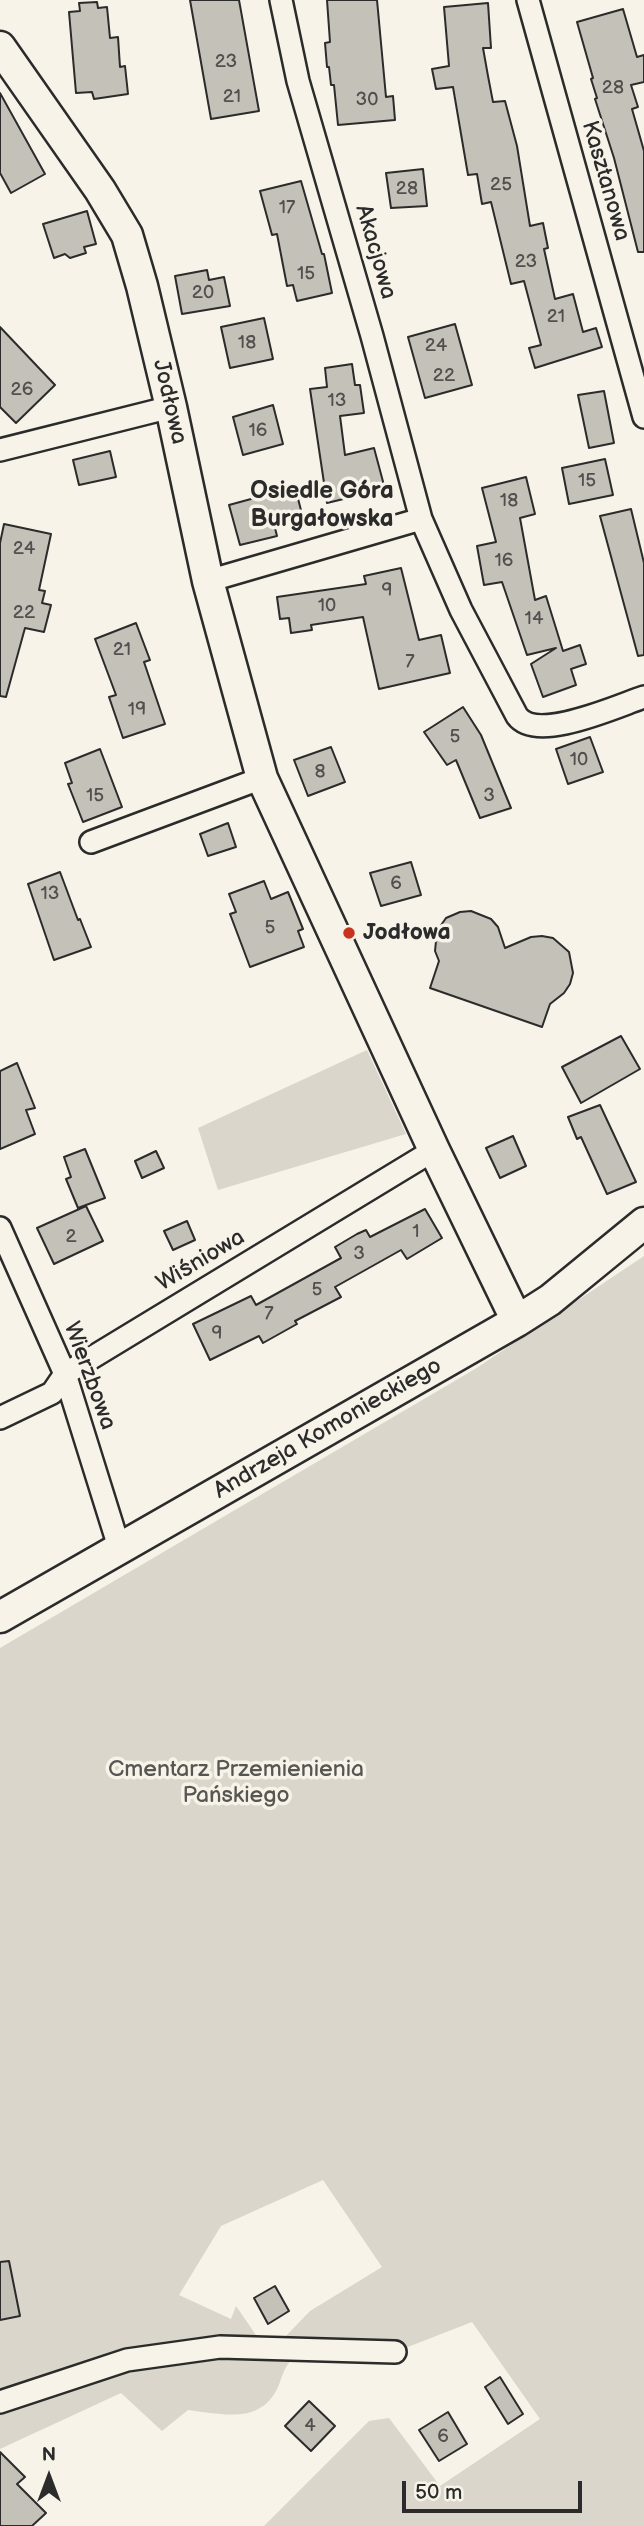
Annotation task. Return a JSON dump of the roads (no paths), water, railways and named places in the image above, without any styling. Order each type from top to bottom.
[{"type":"street","name":"Akacjowa","points":[[281,0],[298,81],[372,336],[421,519],[461,610],[521,721],[538,727],[555,726],[644,697]]},
{"type":"street","name":"Kasztanowa","points":[[527,0],[644,417]]},
{"type":"street","name":"Jodłowa","points":[[0,47],[100,190],[127,235],[171,407],[208,581],[262,778],[434,1150],[517,1321]]},
{"type":"street","points":[[0,450],[171,407]]},
{"type":"street","points":[[208,581],[421,519]]},
{"type":"street","points":[[92,842],[262,778]]},
{"type":"street","name":"Wiśniowa","points":[[0,1418],[52,1393],[65,1374],[434,1150]]},
{"type":"street","name":"Andrzeja Komonieckiego","points":[[0,1617],[517,1321],[550,1300],[644,1223]]},
{"type":"street","name":"Wierzbowa","points":[[0,1228],[65,1374],[119,1547]]},
{"type":"street","points":[[0,2402],[127,2360],[220,2347],[396,2352]]},
{"type":"place","name":"Jodłowa","points":[[349,933]]},
{"type":"district","name":"Osiedle Góra Burgałowska","points":[[322,506]]},
{"type":"park label","name":"Cmentarz Przemienienia Pańskiego","points":[[236,1783]]}]
